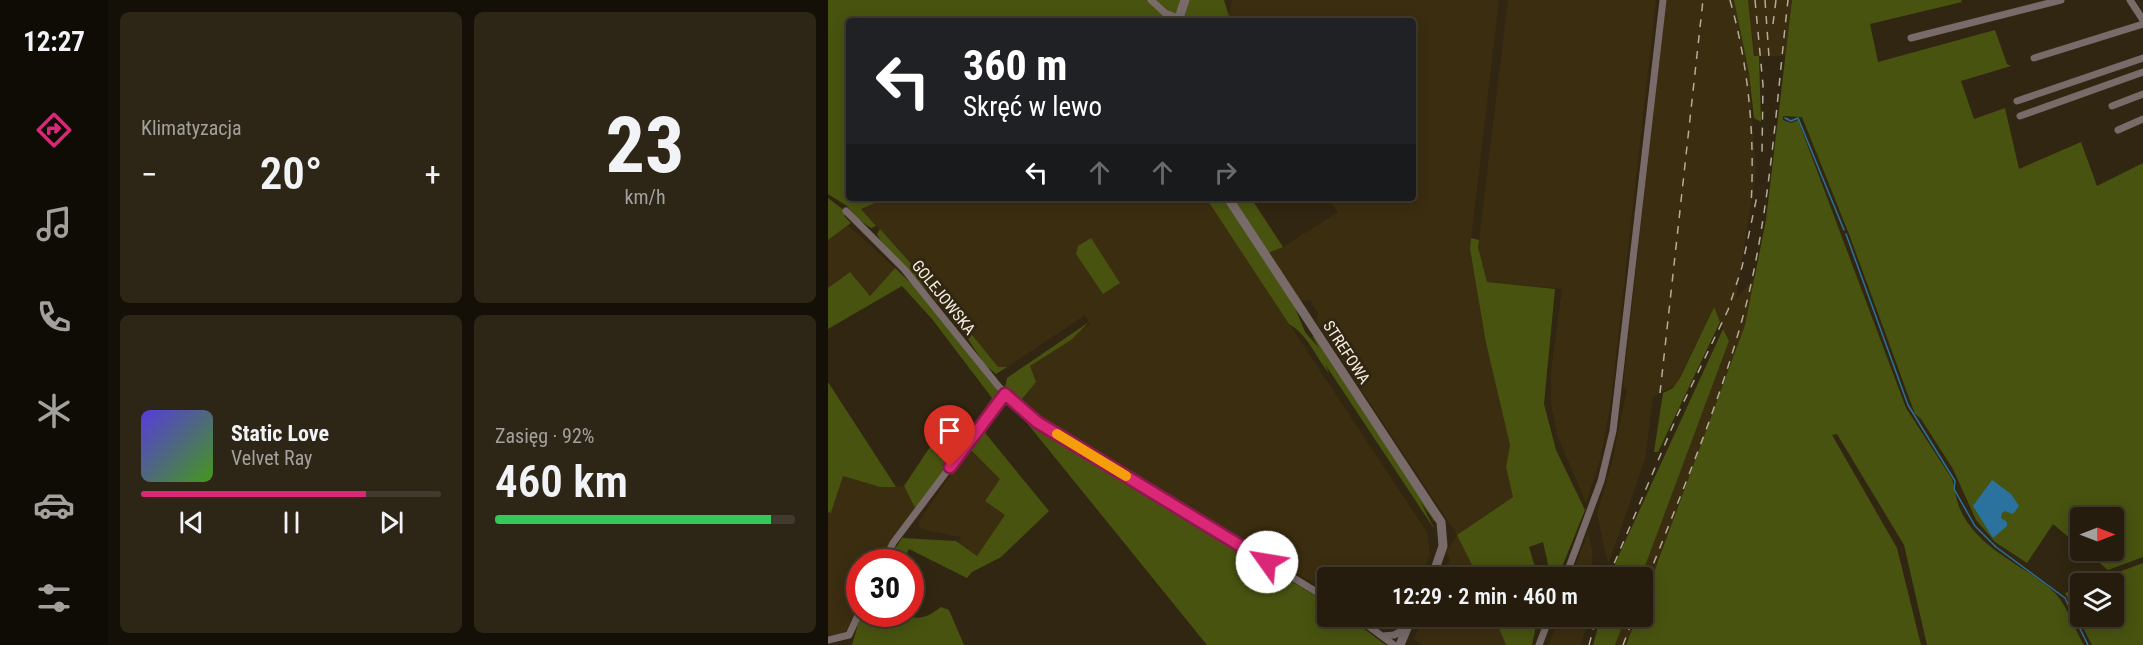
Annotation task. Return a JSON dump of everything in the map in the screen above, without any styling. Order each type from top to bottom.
[{"type":"street","points":[[1151,0],[1174,18]]},
{"type":"street","points":[[1179,18],[1185,0]]},
{"type":"street","points":[[1569,567],[1598,489],[1613,431],[1663,0]]},
{"type":"street","points":[[1911,38],[2061,0]]},
{"type":"street","points":[[2034,58],[2143,22],[2130,0]]},
{"type":"street","points":[[2018,101],[2143,58]]},
{"type":"street","points":[[2020,116],[2143,72]]},
{"type":"street","points":[[2112,106],[2143,94]]},
{"type":"street","points":[[2118,130],[2143,119]]},
{"type":"street","name":"STREFOWA","points":[[1230,201],[1441,522],[1443,546],[1436,567]]},
{"type":"street","name":"GOLEJOWSKA","points":[[846,211],[928,297],[1017,406],[1055,433],[1317,592]]},
{"type":"street","points":[[890,549],[1005,394]]},
{"type":"street","points":[[828,640],[849,635],[853,627]]},
{"type":"street","points":[[1370,627],[1394,645]]},
{"type":"street","points":[[1539,645],[1546,627]]},
{"type":"street","points":[[1383,636],[1391,636],[1406,629]]},
{"type":"street","points":[[1400,645],[1406,629]]},
{"type":"shaded area","points":[[1232,0],[1499,0],[1470,249],[1486,343],[1510,445],[1506,467],[1513,497],[1457,535],[1316,321],[1318,313],[1310,300],[1301,301],[1268,253],[1283,247],[1338,212],[1331,201],[1416,201],[1416,18],[1228,18]]},
{"type":"shaded area","points":[[1508,0],[1656,0],[1611,401],[1601,457],[1586,503],[1557,435],[1551,404],[1551,371],[1562,289],[1487,282],[1478,247]]},
{"type":"shaded area","points":[[1666,0],[1734,0],[1749,73],[1756,171],[1736,299],[1755,277],[1745,325],[1653,575],[1653,567],[1645,567],[1729,341],[1713,308],[1676,385],[1653,397],[1645,460],[1608,565],[1597,514],[1612,462],[1627,390],[1623,386]]},
{"type":"shaded area","points":[[1748,0],[1792,0],[1786,56],[1755,56]]},
{"type":"shaded area","points":[[880,201],[1208,201],[1427,532],[1430,555],[1424,567],[1317,567],[1317,586],[1035,412],[1010,390],[1012,376],[1090,324],[1085,315],[1007,367],[998,367],[916,267],[860,209]]},
{"type":"shaded area","points":[[848,225],[895,268],[869,296],[850,272],[828,288],[828,240]]},
{"type":"shaded area","points":[[969,448],[1001,479],[1006,515],[977,556],[959,543],[961,537],[919,527],[919,521]]},
{"type":"shaded area","points":[[843,476],[880,487],[904,486],[915,508],[888,549],[846,549],[846,627],[849,627],[846,632],[828,636],[828,512],[831,513]]},
{"type":"shaded area","points":[[1588,533],[1592,550],[1592,567],[1575,567]]},
{"type":"shaded area","points":[[1457,535],[1473,567],[1446,567],[1450,559],[1446,552]]},
{"type":"shaded area","points":[[1419,627],[1498,627],[1506,645],[1423,645],[1414,639]]},
{"type":"shaded area","points":[[1556,627],[1586,627],[1581,645],[1548,645]]},
{"type":"shaded area","points":[[1622,627],[1633,627],[1626,645],[1615,645]]},
{"type":"green space","points":[[828,0],[1181,0],[1176,14],[1165,10],[1165,18],[846,18],[846,201],[880,201],[861,209],[876,226],[871,228],[858,219],[847,206],[828,194]]},
{"type":"green space","points":[[1189,0],[1224,0],[1229,16],[1228,18],[1184,18]]},
{"type":"green space","points":[[1734,0],[1748,0],[1754,56],[1759,56],[1761,122],[1754,118],[1749,73]]},
{"type":"green space","points":[[1792,0],[1961,0],[1962,2],[1870,24],[1878,62],[1995,30],[2007,64],[2011,66],[1961,81],[1974,119],[2005,108],[2019,169],[2081,142],[2097,186],[2143,163],[2143,557],[2108,570],[2097,561],[2124,561],[2124,507],[2070,507],[2070,538],[2053,524],[2027,563],[1995,542],[1976,520],[1953,469],[1921,419],[1915,414],[1849,234],[1802,117],[1783,116],[1783,120],[1791,123],[1798,120],[1906,408],[1952,479],[1960,509],[1969,524],[1990,547],[2055,593],[2070,617],[2070,627],[2075,627],[2084,645],[1927,645],[1904,545],[1837,434],[1832,435],[1897,548],[1921,645],[1626,645],[1633,627],[1653,627],[1653,575],[1745,325],[1766,220]]},
{"type":"green space","points":[[828,198],[844,210],[845,217],[851,223],[828,240]]},
{"type":"green space","points":[[1208,201],[1225,201],[1294,305],[1305,332],[1319,348],[1312,336],[1317,339],[1436,520],[1434,521],[1420,501],[1435,530],[1325,364],[1329,373],[1307,340],[1289,324]]},
{"type":"green space","points":[[1233,201],[1253,201],[1283,247],[1268,253]]},
{"type":"green space","points":[[880,229],[944,300],[938,303],[881,241],[877,234]]},
{"type":"green space","points":[[1091,238],[1120,283],[1103,294],[1076,254],[1078,246]]},
{"type":"green space","points":[[1471,238],[1479,240],[1478,247],[1487,282],[1555,289],[1544,404],[1556,450],[1585,510],[1562,567],[1549,567],[1543,542],[1529,547],[1535,567],[1473,567],[1457,535],[1513,497],[1506,467],[1510,445],[1486,343],[1470,249]]},
{"type":"green space","points":[[895,268],[918,290],[1000,394],[961,450],[957,449],[959,452],[915,508],[904,486],[940,432],[944,431],[959,446],[992,398],[932,319],[902,286],[828,329],[828,288],[850,272],[870,296]]},
{"type":"green space","points":[[1714,307],[1720,322],[1658,452],[1654,452],[1663,393],[1673,388],[1680,378]]},
{"type":"green space","points":[[952,310],[998,367],[1007,367],[1086,317],[996,374],[985,365],[953,316]]},
{"type":"green space","points":[[1089,322],[1071,340],[1030,366],[1036,382],[1022,399],[1014,398],[1005,388],[1007,378]]},
{"type":"green space","points":[[1723,329],[1729,341],[1645,567],[1614,567]]},
{"type":"green space","points":[[828,382],[896,487],[880,487],[843,476],[831,513],[828,512]]},
{"type":"green space","points":[[1018,412],[1317,597],[1317,627],[1362,627],[1386,645],[1207,645]]},
{"type":"green space","points":[[985,429],[986,434],[1049,511],[1001,557],[972,572],[967,578],[924,556],[924,549],[895,549],[902,538],[956,541],[977,556],[1005,515],[985,501],[1000,479],[969,448]]},
{"type":"green space","points":[[2143,563],[2143,645],[2092,645],[2083,627],[2124,627],[2124,573],[2116,573]]},
{"type":"green space","points":[[2070,591],[2070,603],[2065,593]]},
{"type":"green space","points":[[941,607],[949,610],[964,645],[852,645],[857,627],[924,627],[924,616]]},
{"type":"green space","points":[[1498,627],[1536,627],[1532,645],[1506,645]]},
{"type":"green space","points":[[1598,627],[1622,627],[1615,645],[1593,645]]},
{"type":"water","points":[[1992,480],[2011,494],[2019,506],[2013,514],[2005,511],[2002,513],[2001,518],[2007,522],[2007,526],[1993,538],[1973,506]]},
{"type":"waterway","points":[[1785,118],[1791,121],[1798,118],[1844,230]]},
{"type":"waterway","points":[[1846,234],[1908,405],[1955,481],[1954,489],[1975,526],[1996,547],[2065,598],[2088,645]]},
{"type":"railway","points":[[1660,393],[1703,0]]},
{"type":"railway","points":[[1730,0],[1742,51],[1749,102],[1752,154],[1751,206]]},
{"type":"railway","points":[[1755,0],[1763,85],[1762,153]]},
{"type":"railway","points":[[1765,0],[1769,57]]},
{"type":"railway","points":[[1773,24],[1776,0]]},
{"type":"railway","points":[[1652,567],[1714,407],[1749,293],[1768,184],[1788,0]]},
{"type":"railway","points":[[1613,567],[1677,416],[1728,310],[1742,267],[1757,196]]},
{"type":"railway","points":[[1589,645],[1594,627]]},
{"type":"railway","points":[[1623,645],[1630,627]]},
{"type":"slow traffic","points":[[1057,434],[1126,476]]},
{"type":"route","points":[[950,467],[1005,394],[1037,422],[1267,562]]}]
